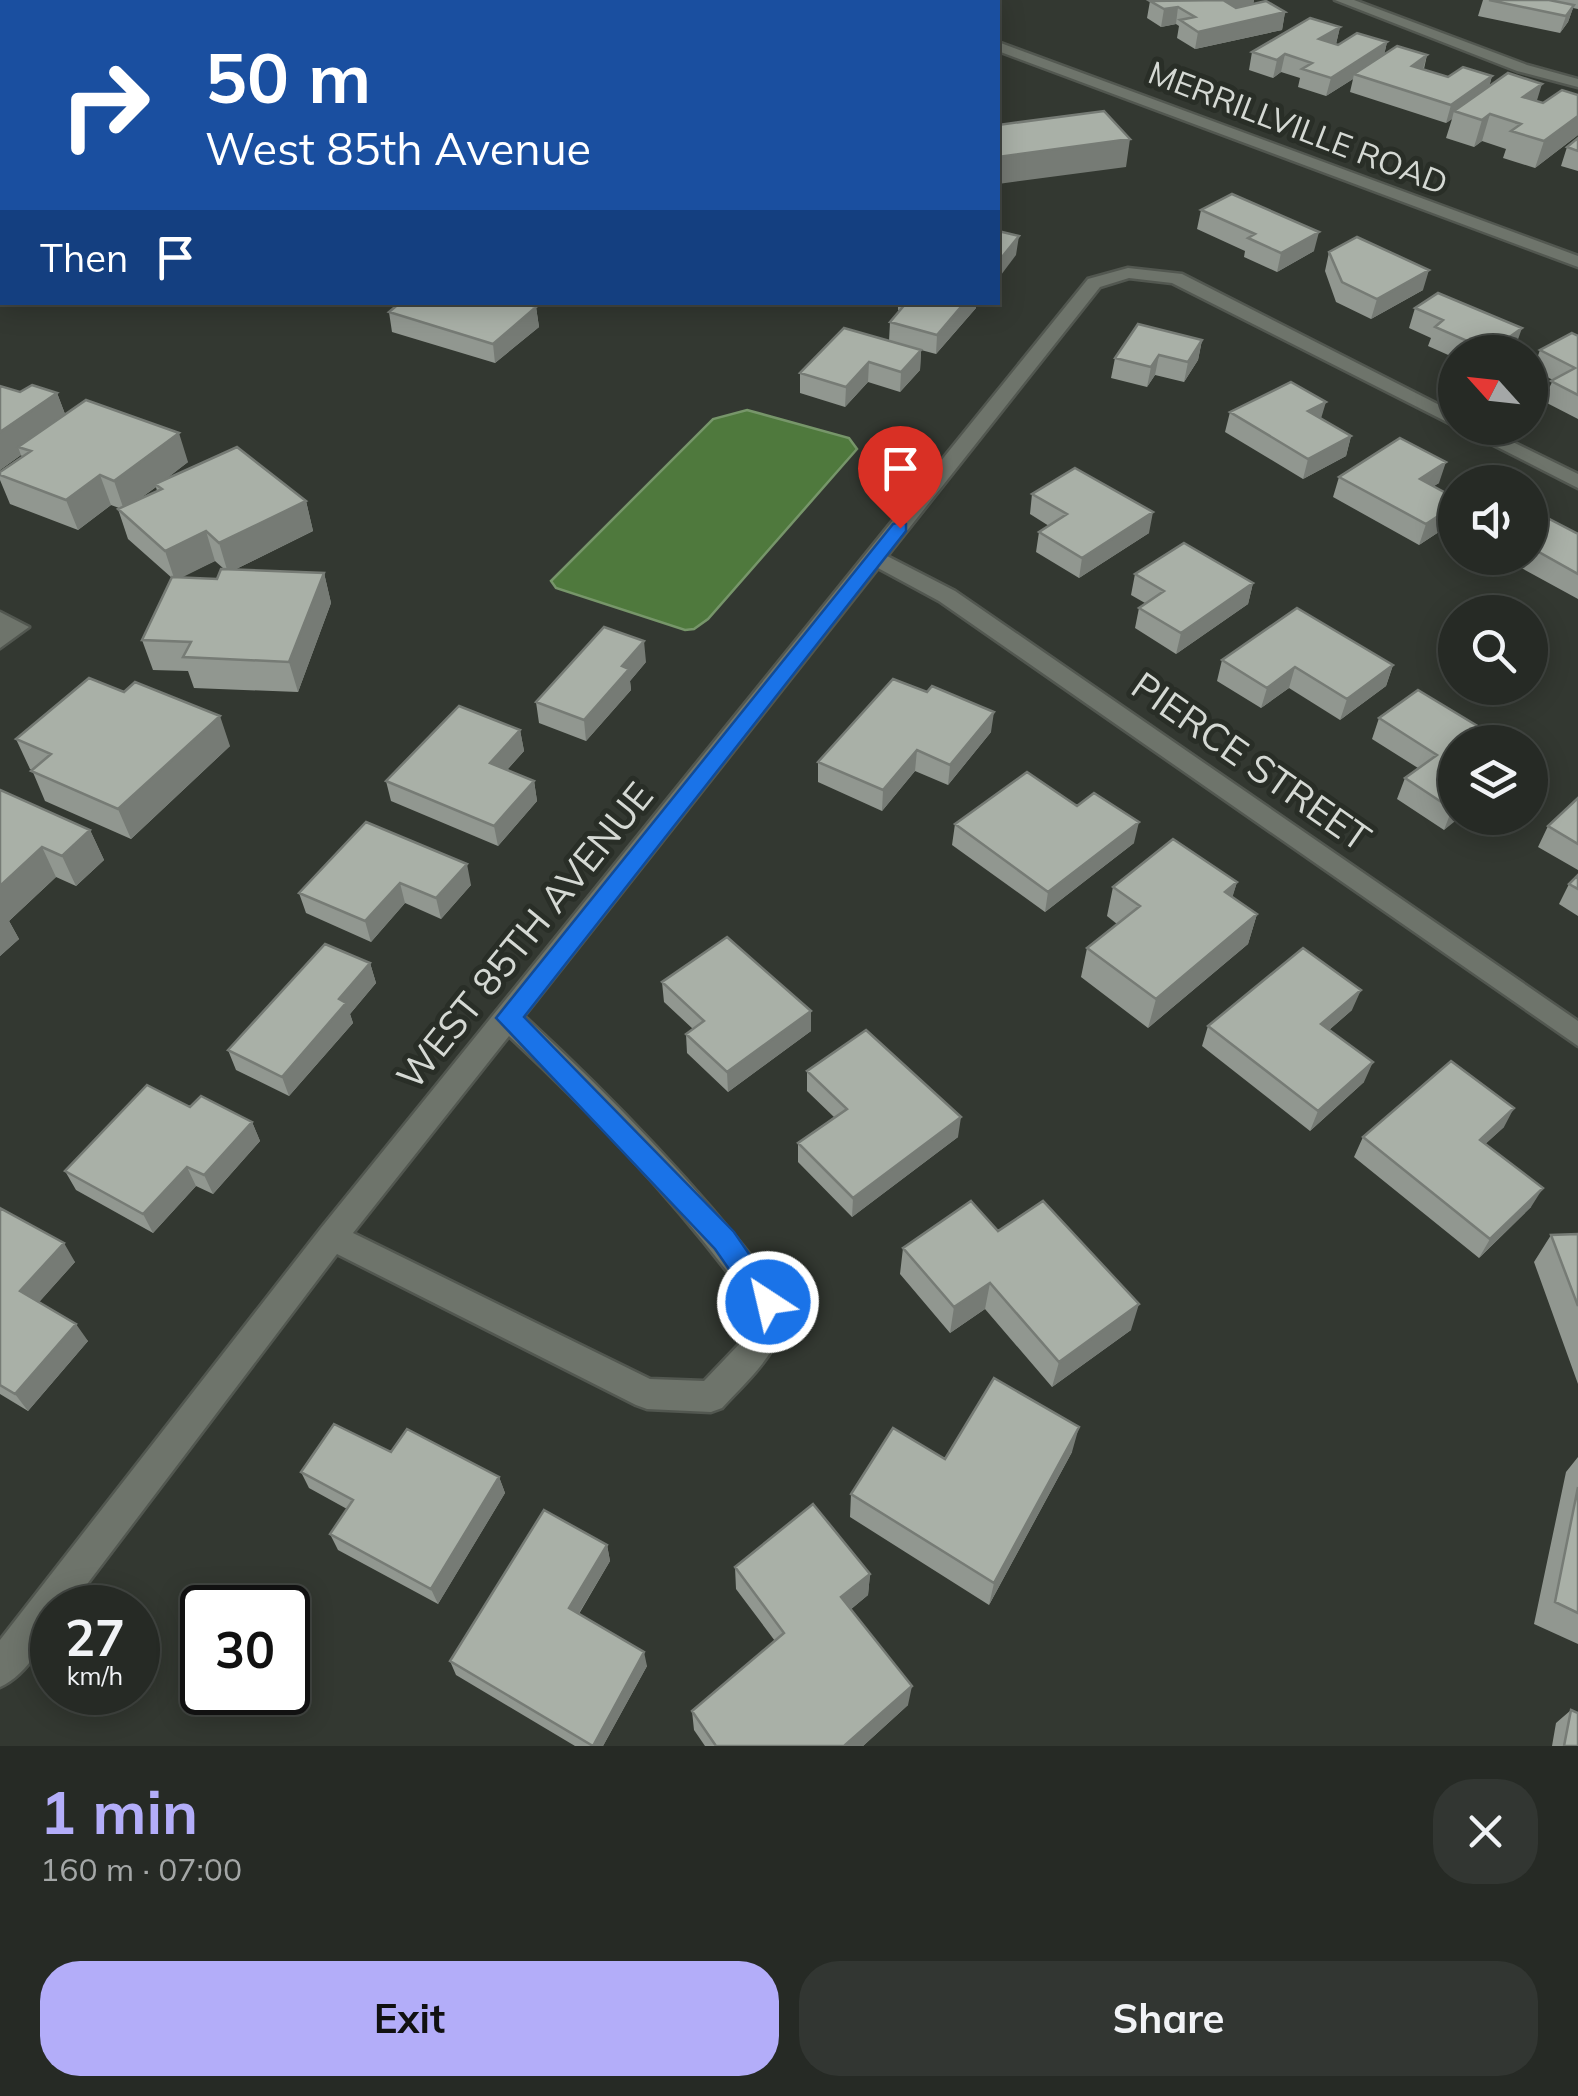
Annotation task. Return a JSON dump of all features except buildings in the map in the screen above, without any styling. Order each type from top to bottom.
[{"type":"street","points":[[1342,0],[1522,68],[1578,83]]},
{"type":"street","name":"MERRILLVILLE ROAD","points":[[1000,47],[1578,262]]},
{"type":"street","name":"WEST 85TH AVENUE","points":[[0,1669],[332,1237],[1094,282],[1128,273],[1176,278],[1438,411]]},
{"type":"street","points":[[1504,445],[1578,482]]},
{"type":"street","name":"PIERCE STREET","points":[[875,558],[947,596],[1578,1035]]},
{"type":"street","points":[[332,1237],[647,1394],[712,1397],[761,1344],[768,1302],[724,1240],[509,1018]]},
{"type":"shaded area","points":[[747,410],[849,438],[857,449],[708,619],[685,630],[556,588],[551,581],[713,419]]},
{"type":"route","points":[[768,1302],[724,1240],[509,1018],[900,528]]}]
